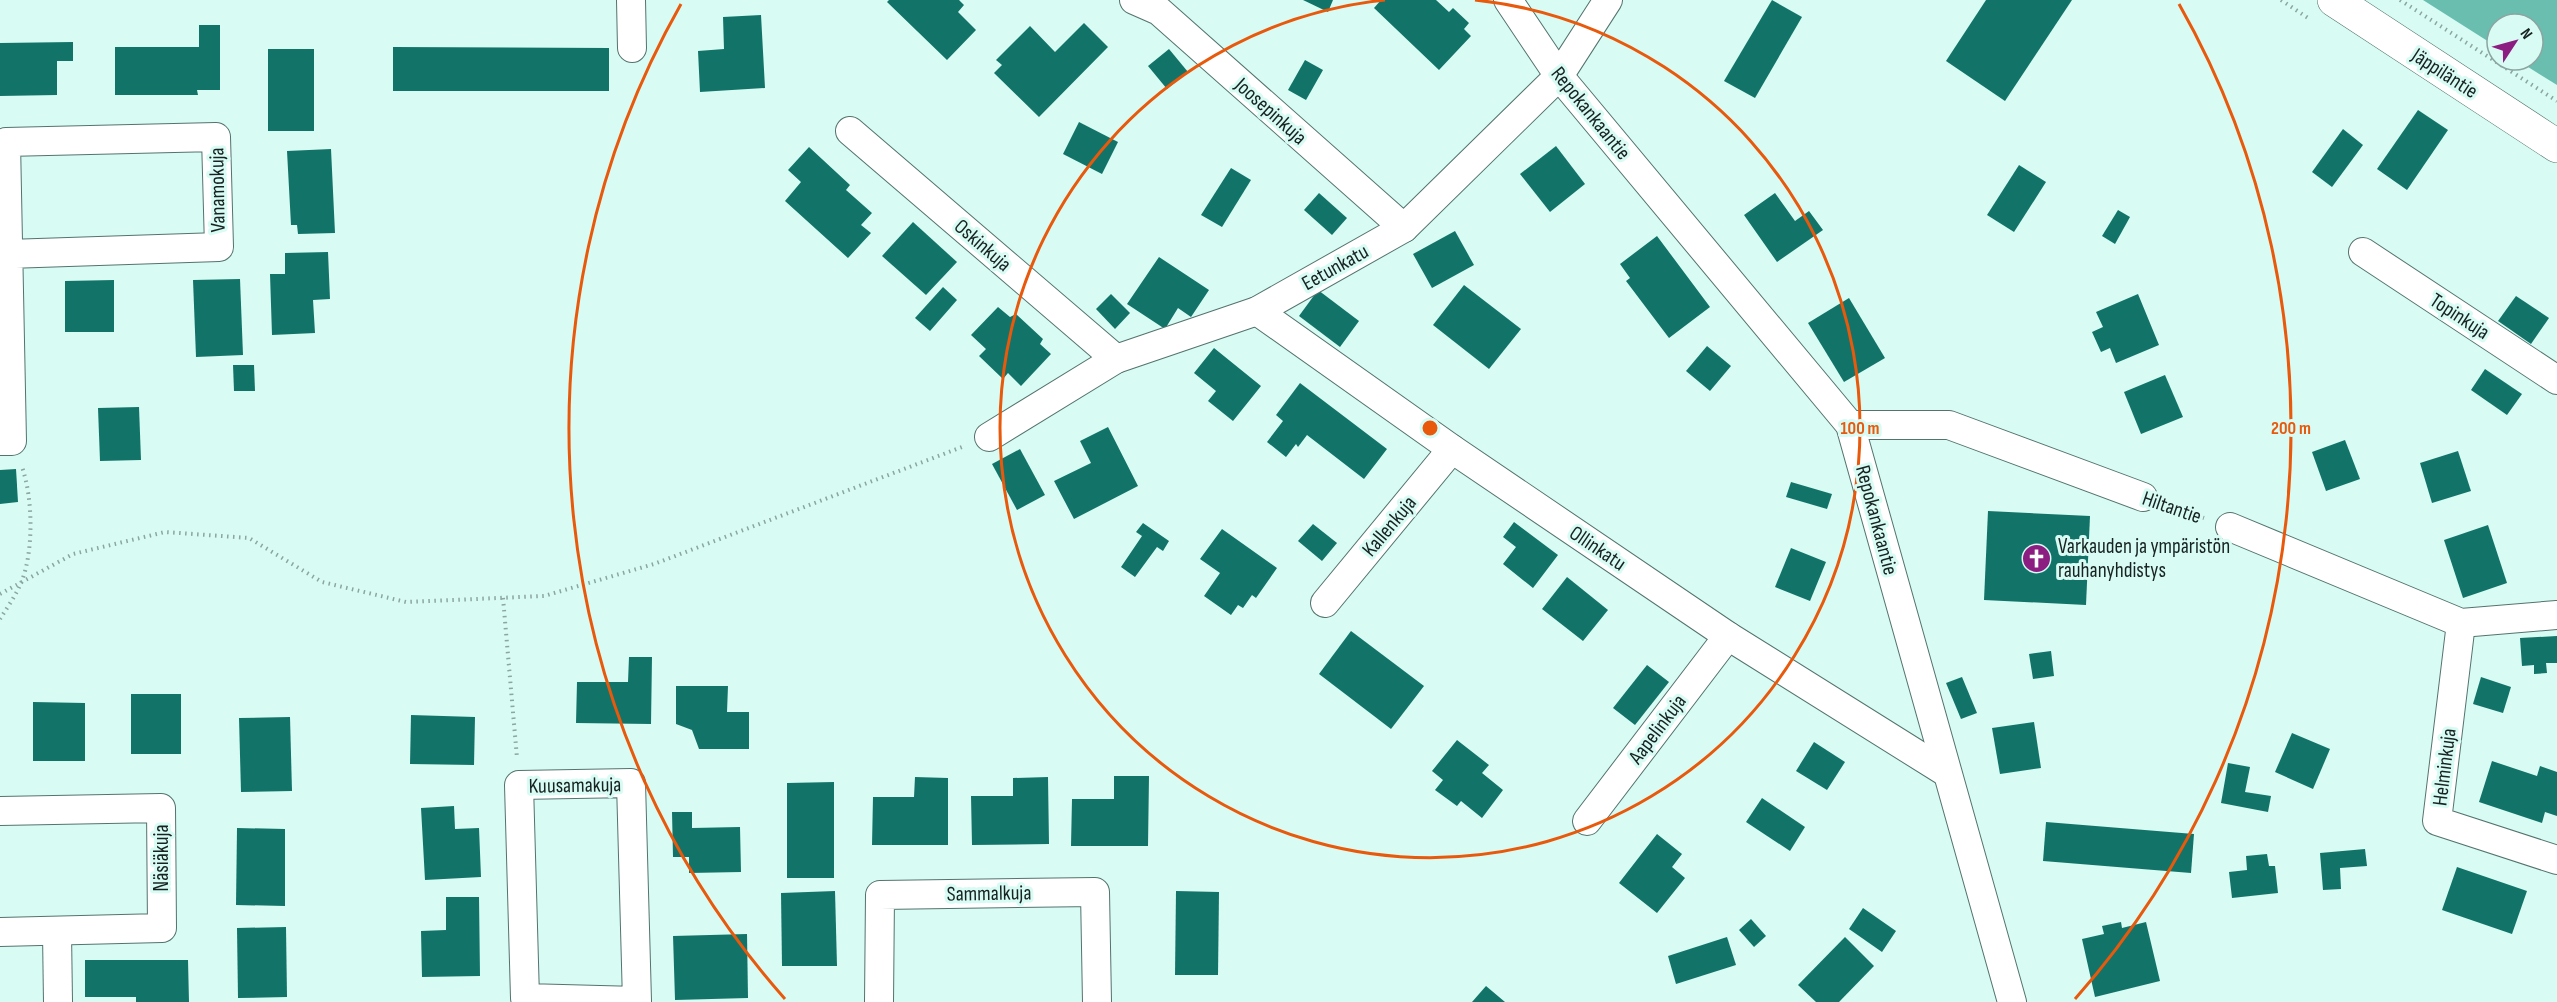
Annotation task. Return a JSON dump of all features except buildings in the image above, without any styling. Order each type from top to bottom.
[{"type":"main road","name":"Jäppiläntie","points":[[2334,0],[2557,146]]},
{"type":"street","points":[[631,0],[632,48]]},
{"type":"street","name":"Joosepinkuja","points":[[1134,0],[1159,11],[1404,228]]},
{"type":"street","name":"Repokankaantie","points":[[1508,0],[1559,76],[1850,425],[2012,1002]]},
{"type":"street","name":"Eetunkatu","points":[[989,437],[1116,359],[1257,311],[1404,228],[1559,76],[1608,0]]},
{"type":"street","name":"Oskinkuja","points":[[850,131],[1116,359]]},
{"type":"street","name":"Vanamokuja","points":[[6,441],[4,298],[8,254],[6,142],[216,137],[219,247],[8,254]]},
{"type":"street","name":"Topinkuja","points":[[2363,252],[2557,380]]},
{"type":"street","name":"Ollinkatu","points":[[1257,311],[1452,450],[1728,636],[1947,773]]},
{"type":"street","name":"Hiltantie","points":[[1850,425],[1949,425],[2143,497]]},
{"type":"street","name":"Kallenkuja","points":[[1325,603],[1452,450]]},
{"type":"street","points":[[2230,527],[2461,623],[2557,615]]},
{"type":"street","name":"Helminkuja","points":[[2461,623],[2437,821],[2557,860]]},
{"type":"street","name":"Aapelinkuja","points":[[1587,821],[1728,636]]},
{"type":"street","name":"Kuusamakuja","points":[[631,783],[637,1002],[525,998],[519,785],[631,783]]},
{"type":"street","name":"Näsiäkuja","points":[[0,811],[161,808],[162,928],[0,932]]},
{"type":"street","name":"Sammalkuja","points":[[879,1002],[880,895],[1095,892],[1097,1002]]},
{"type":"street","points":[[57,932],[58,1002]]},
{"type":"path","points":[[2400,0],[2557,101]]},
{"type":"path","points":[[0,594],[73,554],[165,532],[249,538],[322,582],[406,602],[544,596],[654,564],[989,437]]},
{"type":"path","points":[[0,620],[21,583],[31,540],[25,477],[6,441]]},
{"type":"path","name":"Hiltantie","points":[[2143,497],[2230,527]]},
{"type":"path","points":[[503,598],[519,785]]},
{"type":"green space","points":[[2423,0],[2557,0],[2557,85],[2536,72],[2545,72],[2545,12],[2485,12],[2485,39]]},
{"type":"place","name":"Varkauden ja ympäristön rauhanyhdistys","points":[[2037,558]]}]
